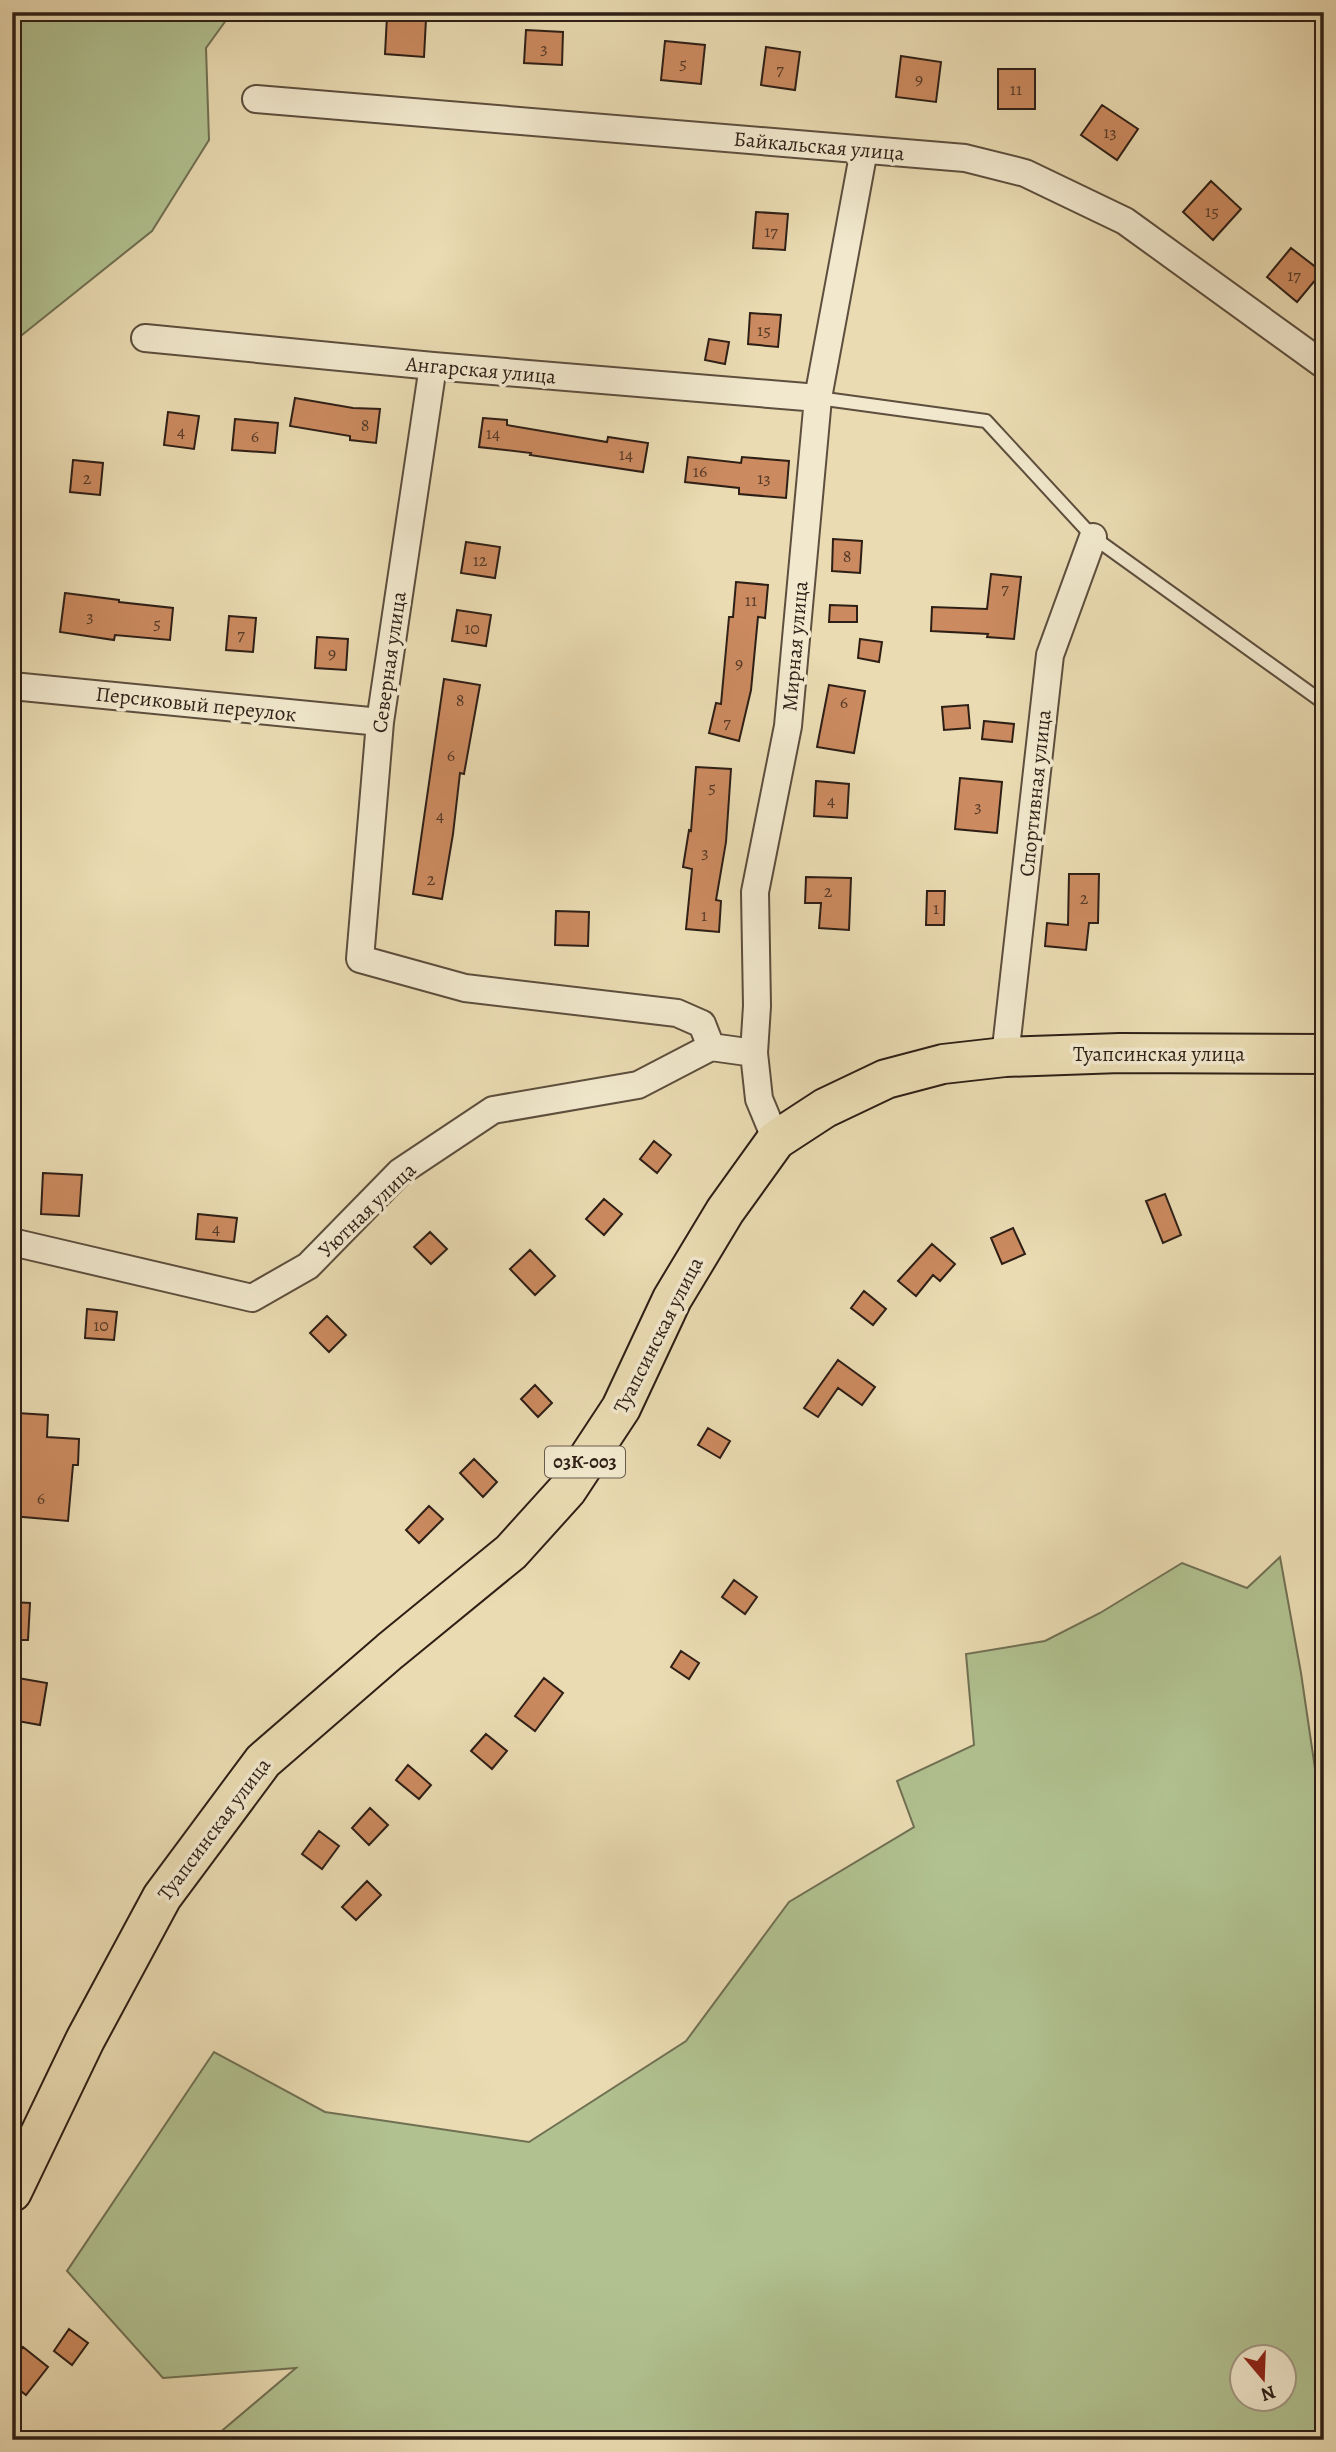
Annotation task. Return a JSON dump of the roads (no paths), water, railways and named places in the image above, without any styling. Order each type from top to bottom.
[{"type":"main road","name":"Туапсинская улица","points":[[12,2192],[85,2040],[162,1897],[262,1760],[511,1552],[566,1490],[621,1408],[672,1299],[725,1212],[776,1140],[825,1108],[886,1079],[943,1064],[1005,1057],[1120,1053],[1324,1054]]},
{"type":"street","name":"Байкальская улица","points":[[256,99],[965,158],[1026,173],[1125,221],[1324,365]]},
{"type":"street","name":"Мирная улица","points":[[776,1140],[758,1099],[754,1053],[757,1006],[755,892],[788,726],[818,398],[864,150]]},
{"type":"street","name":"Ангарская улица","points":[[145,338],[433,366],[818,398]]},
{"type":"street","name":"Северная улица","points":[[433,366],[380,722],[360,959],[464,988],[677,1013],[702,1024],[711,1047]]},
{"type":"street","name":"Спортивная улица","points":[[1005,1057],[1050,655],[1093,537]]},
{"type":"street","name":"Персиковый переулок","points":[[12,686],[380,722]]},
{"type":"street","points":[[711,1047],[754,1053]]},
{"type":"street","name":"Уютная улица","points":[[12,1242],[252,1298],[308,1266],[400,1172],[493,1110],[638,1085],[711,1047]]},
{"type":"lane","points":[[818,398],[986,421],[1093,537],[1324,703]]}]
